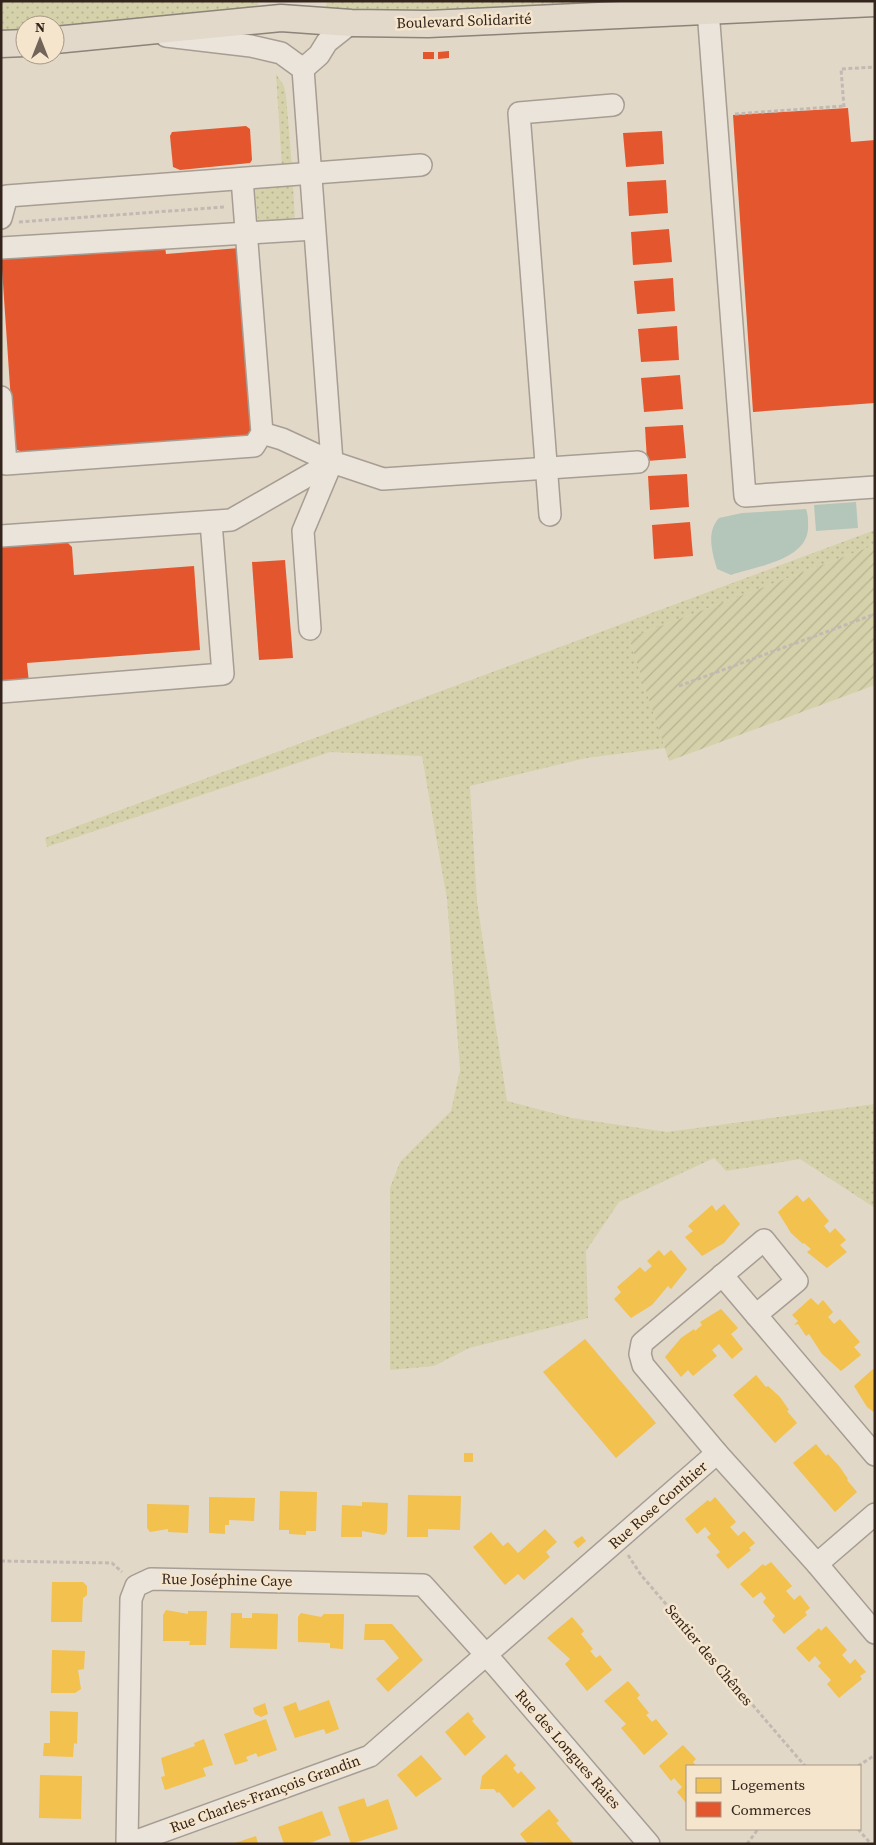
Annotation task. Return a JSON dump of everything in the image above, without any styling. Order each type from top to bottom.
[{"type":"main road","name":"Boulevard Solidarité","points":[[65,39],[138,32],[290,10],[351,23],[428,24],[676,6],[708,10],[875,4]]},
{"type":"main road","points":[[1,44],[15,43]]},
{"type":"street","points":[[708,10],[746,496],[875,487]]},
{"type":"street","points":[[303,69],[319,56],[327,42],[351,23]]},
{"type":"street","points":[[138,32],[220,44],[251,46],[281,53],[303,69]]},
{"type":"street","points":[[303,69],[332,462],[303,531],[310,629]]},
{"type":"street","points":[[550,515],[519,113],[613,105]]},
{"type":"street","points":[[6,220],[8,196],[421,165]]},
{"type":"street","points":[[1,396],[6,464],[254,446],[262,433],[242,179]]},
{"type":"street","points":[[1,248],[314,229]]},
{"type":"street","points":[[262,433],[282,439],[332,462],[383,478],[638,462]]},
{"type":"street","points":[[1,536],[231,520],[332,462]]},
{"type":"street","points":[[1,692],[223,674],[211,522]]},
{"type":"street","points":[[717,1453],[643,1365],[640,1354],[642,1343],[764,1240],[797,1281],[756,1315]]},
{"type":"street","points":[[722,1275],[875,1455]]},
{"type":"street","name":"Rue Rose Gonthier","points":[[487,1655],[717,1453],[817,1564],[875,1633]]},
{"type":"street","points":[[817,1564],[875,1514]]},
{"type":"street","name":"Rue Joséphine Caye","points":[[136,1586],[151,1578],[423,1585],[487,1655]]},
{"type":"street","points":[[127,1844],[131,1599],[136,1586]]},
{"type":"street","name":"Rue Charles-François Grandin","points":[[127,1844],[370,1756],[487,1655]]},
{"type":"street","name":"Rue des Longues Raies","points":[[487,1655],[649,1844]]},
{"type":"path","points":[[716,115],[844,107],[841,69],[875,67]]},
{"type":"path","points":[[6,220],[245,206]]},
{"type":"path","points":[[680,686],[875,614]]},
{"type":"path","name":"Sentier des Chênes","points":[[618,1540],[641,1575],[804,1765]]},
{"type":"path","points":[[1,1561],[112,1563],[136,1586]]},
{"type":"path","points":[[860,1765],[875,1755]]},
{"type":"path","points":[[747,1844],[757,1830]]},
{"type":"path","points":[[859,1830],[870,1844]]},
{"type":"shaded area","points":[[1,1],[258,1],[259,11],[65,28],[65,15],[15,15],[15,33],[1,34]]},
{"type":"shaded area","points":[[327,1],[652,1],[395,14],[325,11]]},
{"type":"shaded area","points":[[276,74],[284,86],[286,96],[292,167],[282,168]]},
{"type":"shaded area","points":[[293,186],[295,220],[258,221],[255,190],[258,188]]},
{"type":"shaded area","points":[[856,502],[858,528],[816,531],[814,505]]},
{"type":"shaded area","points":[[806,509],[808,515],[807,536],[801,546],[792,554],[780,560],[731,575],[717,569],[711,536],[712,529],[719,518],[742,513]]},
{"type":"shaded area","points":[[875,530],[875,545],[629,638],[665,748],[586,758],[470,786],[477,902],[507,1101],[572,1118],[667,1132],[875,1104],[875,1208],[800,1159],[726,1171],[714,1158],[619,1202],[586,1251],[588,1318],[469,1348],[434,1366],[390,1370],[390,1188],[400,1162],[451,1111],[460,1070],[447,899],[422,756],[330,752],[47,847],[45,838]]},
{"type":"shaded area","points":[[875,545],[875,685],[669,761],[629,638]]},
{"type":"building: Logements","points":[[797,1195],[803,1202],[809,1197],[829,1221],[824,1226],[830,1233],[835,1228],[846,1240],[840,1245],[847,1252],[827,1268],[807,1252],[811,1249],[791,1233],[778,1212]]},
{"type":"building: Logements","points":[[724,1204],[740,1224],[724,1243],[702,1256],[685,1237],[693,1231],[688,1226],[712,1205],[716,1211]]},
{"type":"building: Logements","points":[[659,1250],[664,1256],[671,1250],[687,1269],[671,1289],[668,1286],[652,1305],[631,1318],[614,1299],[621,1292],[617,1287],[640,1267],[645,1272],[652,1266],[647,1261]]},
{"type":"building: Logements","points":[[811,1298],[818,1305],[823,1300],[833,1312],[828,1317],[834,1324],[840,1319],[860,1342],[854,1347],[861,1355],[841,1371],[822,1354],[809,1334],[806,1336],[798,1324],[794,1325],[798,1321],[792,1315]]},
{"type":"building: Logements","points":[[721,1309],[738,1328],[731,1334],[743,1349],[732,1359],[719,1344],[712,1350],[717,1356],[693,1376],[688,1370],[681,1377],[665,1357],[681,1338],[694,1329],[695,1331],[702,1325],[700,1322]]},
{"type":"building: Logements","points":[[585,1339],[656,1423],[616,1458],[543,1372]]},
{"type":"building: Logements","points":[[873,1369],[875,1371],[875,1413],[867,1407],[854,1386]]},
{"type":"building: Logements","points":[[756,1375],[766,1387],[768,1386],[780,1397],[789,1410],[787,1411],[797,1423],[775,1443],[733,1395]]},
{"type":"building: Logements","points":[[816,1444],[826,1456],[828,1454],[839,1466],[857,1492],[835,1512],[793,1463]]},
{"type":"building: Logements","points":[[464,1453],[473,1453],[473,1462],[464,1462]]},
{"type":"building: Logements","points":[[280,1491],[317,1492],[316,1531],[306,1531],[306,1535],[289,1534],[289,1530],[279,1530]]},
{"type":"building: Logements","points":[[408,1495],[461,1496],[460,1530],[428,1529],[428,1537],[407,1537]]},
{"type":"building: Logements","points":[[209,1497],[255,1498],[254,1521],[229,1520],[229,1525],[225,1525],[225,1534],[209,1533]]},
{"type":"building: Logements","points":[[715,1497],[736,1522],[730,1527],[738,1536],[744,1531],[755,1543],[749,1548],[751,1550],[728,1569],[716,1555],[720,1552],[707,1537],[711,1534],[705,1527],[697,1534],[685,1519],[708,1500],[710,1502]]},
{"type":"building: Logements","points":[[362,1502],[388,1503],[387,1532],[384,1535],[362,1531],[362,1537],[341,1537],[342,1505],[362,1506]]},
{"type":"building: Logements","points":[[147,1504],[189,1505],[188,1533],[168,1532],[168,1529],[150,1532],[147,1528]]},
{"type":"building: Logements","points":[[545,1529],[557,1542],[546,1552],[550,1557],[524,1580],[518,1574],[505,1585],[473,1547],[491,1532],[503,1546],[508,1542],[518,1553]]},
{"type":"building: Logements","points":[[582,1536],[586,1541],[578,1548],[573,1542]]},
{"type":"building: Logements","points":[[771,1562],[792,1586],[786,1591],[794,1600],[800,1595],[810,1608],[805,1612],[807,1615],[784,1634],[772,1620],[775,1616],[763,1602],[766,1598],[761,1592],[753,1598],[740,1584],[763,1564],[765,1566]]},
{"type":"building: Logements","points":[[52,1582],[83,1582],[87,1586],[87,1595],[83,1598],[82,1622],[51,1622]]},
{"type":"building: Logements","points":[[166,1610],[188,1614],[188,1611],[207,1611],[206,1645],[189,1645],[190,1641],[163,1641],[163,1615]]},
{"type":"building: Logements","points":[[231,1613],[242,1613],[242,1618],[252,1618],[252,1613],[278,1614],[277,1649],[230,1648]]},
{"type":"building: Logements","points":[[301,1613],[321,1617],[324,1614],[344,1614],[343,1649],[330,1648],[330,1643],[298,1642],[298,1617]]},
{"type":"building: Logements","points":[[572,1617],[584,1631],[581,1634],[593,1649],[590,1651],[596,1658],[600,1655],[612,1670],[587,1691],[565,1664],[570,1659],[547,1638]]},
{"type":"building: Logements","points":[[365,1624],[392,1624],[423,1660],[388,1692],[376,1679],[399,1658],[384,1640],[364,1640]]},
{"type":"building: Logements","points":[[826,1626],[847,1650],[842,1655],[850,1664],[855,1659],[866,1672],[860,1676],[862,1679],[839,1698],[827,1684],[831,1680],[818,1666],[821,1663],[815,1656],[809,1662],[796,1648],[819,1628],[821,1631]]},
{"type":"building: Logements","points":[[52,1650],[85,1651],[84,1669],[78,1670],[81,1689],[75,1693],[51,1693]]},
{"type":"building: Logements","points":[[628,1681],[640,1695],[637,1698],[649,1713],[646,1715],[652,1722],[656,1719],[668,1734],[644,1755],[621,1728],[626,1724],[604,1701]]},
{"type":"building: Logements","points":[[329,1700],[339,1729],[326,1734],[324,1729],[295,1738],[283,1707],[296,1702],[299,1711]]},
{"type":"building: Logements","points":[[265,1703],[268,1714],[261,1717],[255,1714],[253,1708]]},
{"type":"building: Logements","points":[[50,1711],[78,1712],[77,1744],[74,1743],[73,1757],[43,1756],[44,1743],[50,1743]]},
{"type":"building: Logements","points":[[468,1712],[474,1719],[472,1721],[486,1737],[465,1756],[445,1732]]},
{"type":"building: Logements","points":[[266,1719],[277,1750],[258,1757],[256,1753],[246,1757],[248,1761],[235,1765],[224,1734]]},
{"type":"building: Logements","points":[[204,1739],[213,1765],[203,1768],[206,1776],[165,1790],[161,1777],[165,1776],[161,1758],[195,1746],[194,1743]]},
{"type":"building: Logements","points":[[683,1745],[696,1759],[693,1762],[695,1765],[686,1765],[686,1803],[677,1792],[682,1787],[674,1778],[671,1781],[659,1766]]},
{"type":"building: Logements","points":[[506,1754],[516,1765],[513,1768],[518,1774],[521,1771],[536,1788],[513,1808],[494,1789],[480,1789],[482,1776]]},
{"type":"building: Logements","points":[[421,1755],[442,1779],[416,1797],[397,1775]]},
{"type":"building: Logements","points":[[40,1775],[82,1776],[81,1819],[39,1818]]},
{"type":"building: Logements","points":[[364,1798],[367,1807],[388,1799],[398,1829],[351,1844],[338,1807]]},
{"type":"building: Logements","points":[[549,1809],[559,1821],[556,1823],[574,1844],[535,1842],[528,1844],[520,1834]]},
{"type":"building: Logements","points":[[322,1811],[331,1835],[307,1844],[284,1844],[278,1827]]},
{"type":"building: Logements","points":[[256,1836],[258,1844],[235,1844],[235,1843]]},
{"type":"building: Commerces","points":[[449,51],[449,58],[438,59],[438,52]]},
{"type":"building: Commerces","points":[[423,52],[434,52],[434,59],[423,59]]},
{"type":"building: Commerces","points":[[848,108],[851,142],[875,140],[875,403],[753,412],[733,115]]},
{"type":"building: Commerces","points":[[246,126],[250,129],[252,160],[250,163],[180,170],[173,167],[170,136],[172,132]]},
{"type":"building: Commerces","points":[[662,131],[664,164],[626,167],[623,133]]},
{"type":"building: Commerces","points":[[666,180],[668,213],[629,216],[627,182]]},
{"type":"building: Commerces","points":[[669,229],[672,262],[633,265],[631,232]]},
{"type":"building: Commerces","points":[[165,246],[166,254],[239,248],[252,437],[23,452],[17,450],[14,446],[1,254]]},
{"type":"building: Commerces","points":[[673,278],[675,311],[637,314],[634,281]]},
{"type":"building: Commerces","points":[[677,326],[679,360],[641,362],[638,329]]},
{"type":"building: Commerces","points":[[680,375],[683,409],[644,412],[641,378]]},
{"type":"building: Commerces","points":[[683,425],[686,458],[647,461],[645,427]]},
{"type":"building: Commerces","points":[[687,474],[689,507],[650,510],[648,476]]},
{"type":"building: Commerces","points":[[690,522],[693,556],[654,559],[652,525]]},
{"type":"building: Commerces","points":[[67,542],[72,547],[74,575],[194,566],[200,650],[27,663],[29,683],[1,685],[1,546]]},
{"type":"building: Commerces","points":[[285,560],[293,658],[259,660],[252,562]]}]
